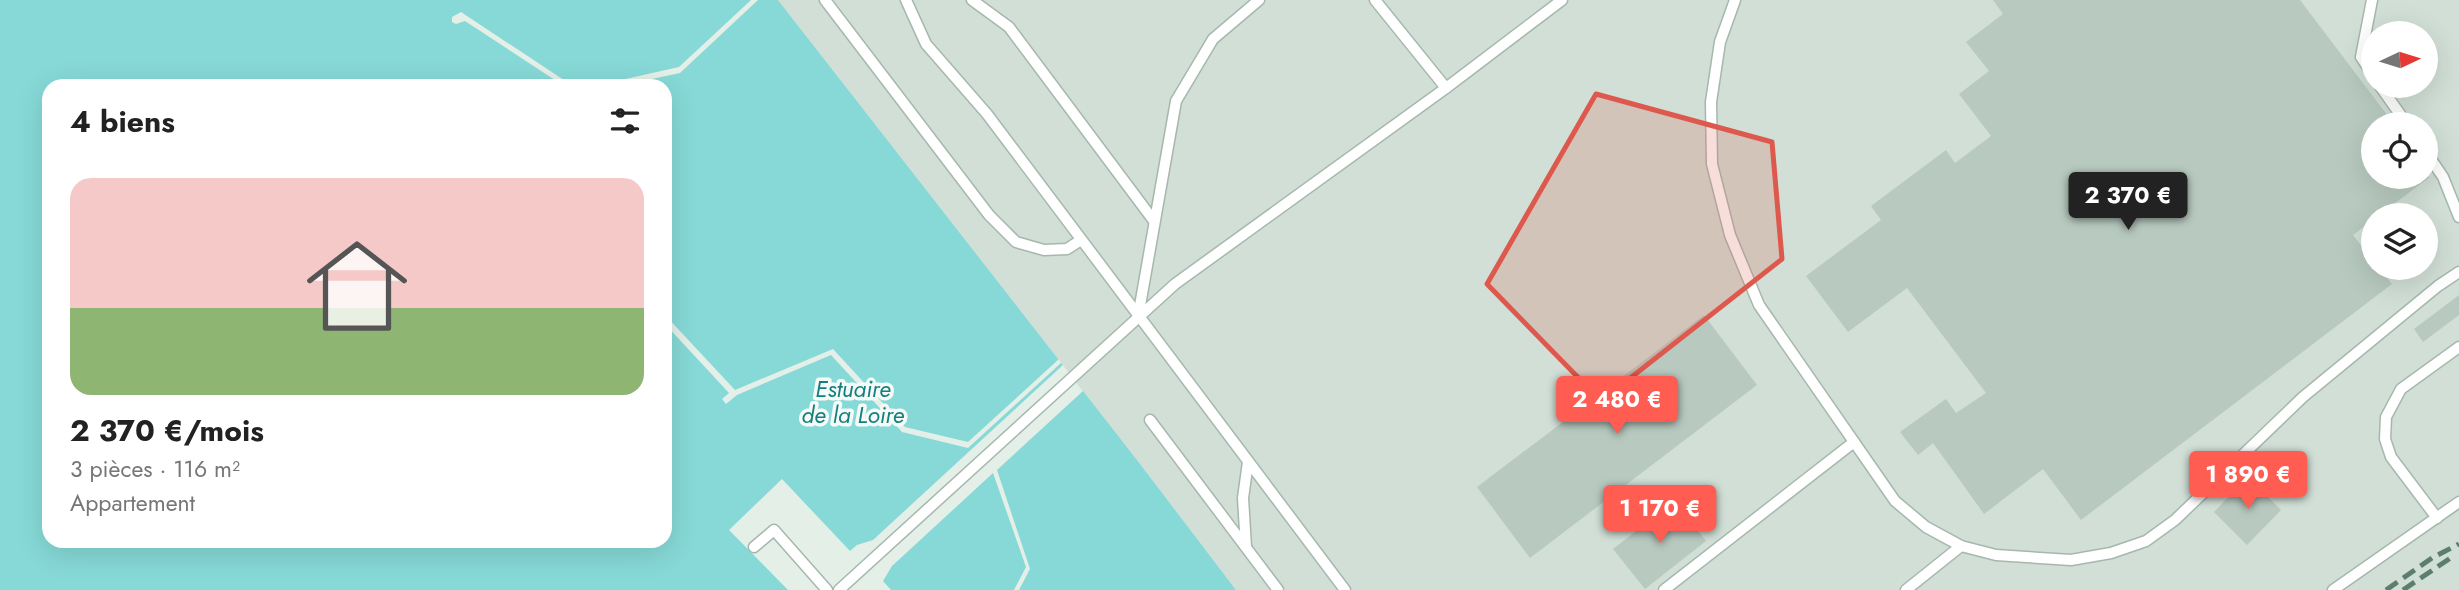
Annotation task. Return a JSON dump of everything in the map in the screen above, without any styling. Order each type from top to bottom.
[{"type":"lane","points":[[825,0],[989,215],[1016,242],[1044,250],[1067,249],[1081,240]]},
{"type":"lane","points":[[906,0],[926,44],[987,114],[1345,590]]},
{"type":"lane","points":[[972,0],[1009,27],[1154,220]]},
{"type":"lane","points":[[1138,317],[1176,101],[1213,39],[1259,0]]},
{"type":"lane","points":[[1375,0],[1446,88]]},
{"type":"lane","points":[[839,590],[1175,284],[1446,88],[1562,0]]},
{"type":"lane","points":[[1735,0],[1720,42],[1711,102],[1713,164],[1730,235],[1759,305],[1895,501],[1926,527],[1961,546],[1996,555],[2071,560],[2111,553],[2146,541],[2175,520],[2303,397],[2438,286],[2459,272]]},
{"type":"lane","points":[[2368,21],[2372,0]]},
{"type":"lane","points":[[2438,170],[2459,217]]},
{"type":"lane","points":[[2437,518],[2391,457],[2385,439],[2386,417],[2401,389],[2459,347]]},
{"type":"lane","points":[[1150,420],[1278,590]]},
{"type":"lane","points":[[1664,590],[1854,442]]},
{"type":"lane","points":[[1246,547],[1243,498],[1248,462]]},
{"type":"lane","points":[[2333,590],[2459,502]]},
{"type":"lane","points":[[754,547],[774,530],[827,590]]},
{"type":"lane","points":[[1906,590],[1961,546]]},
{"type":"highlighted area","points":[[1596,94],[1772,142],[1782,259],[1601,401],[1487,284]]},
{"type":"shaded area","points":[[778,0],[2459,0],[2459,590],[1236,590]]},
{"type":"water","name":"Estuaire de la Loire","points":[[0,0],[778,0],[1236,590],[0,590]]},
{"type":"pier","points":[[751,0],[758,0],[680,73],[652,79],[625,79],[679,67]]},
{"type":"pier","points":[[461,12],[562,79],[553,79],[465,21],[456,24],[452,22],[452,17]]},
{"type":"pier","points":[[672,322],[735,390],[833,349],[905,427],[968,442],[1059,359],[1061,363],[968,448],[902,432],[831,355],[737,395],[726,404],[722,399],[729,393],[672,332]]},
{"type":"pier","points":[[1063,365],[1083,391],[997,470],[1030,569],[1019,590],[1014,590],[1026,567],[993,473],[892,566],[883,581],[891,590],[788,590],[729,530],[782,479],[850,551],[857,545],[873,540]]},
{"type":"building","points":[[1993,0],[2300,0],[2361,80],[2361,98],[2374,98],[2385,112],[2361,112],[2361,189],[2414,189],[2395,203],[2361,203],[2361,229],[2353,235],[2361,245],[2361,280],[2389,280],[2392,284],[2081,520],[2043,469],[1984,514],[1933,443],[1918,455],[1900,432],[1946,399],[1956,413],[1986,393],[1907,288],[1848,332],[1806,276],[1881,220],[1871,206],[1946,150],[1955,163],[1991,136],[1959,94],[1989,71],[1966,42],[2003,14]]},
{"type":"building","points":[[2459,295],[2459,315],[2423,342],[2414,329]]},
{"type":"building","points":[[1704,315],[1757,385],[1530,558],[1477,487]]},
{"type":"building","points":[[2248,477],[2281,510],[2247,545],[2214,512]]},
{"type":"building","points":[[1675,501],[1706,541],[1645,589],[1613,549]]},
{"type":"railway","points":[[2386,590],[2432,558],[2459,544]]},
{"type":"railway","points":[[2403,590],[2455,555]]}]
